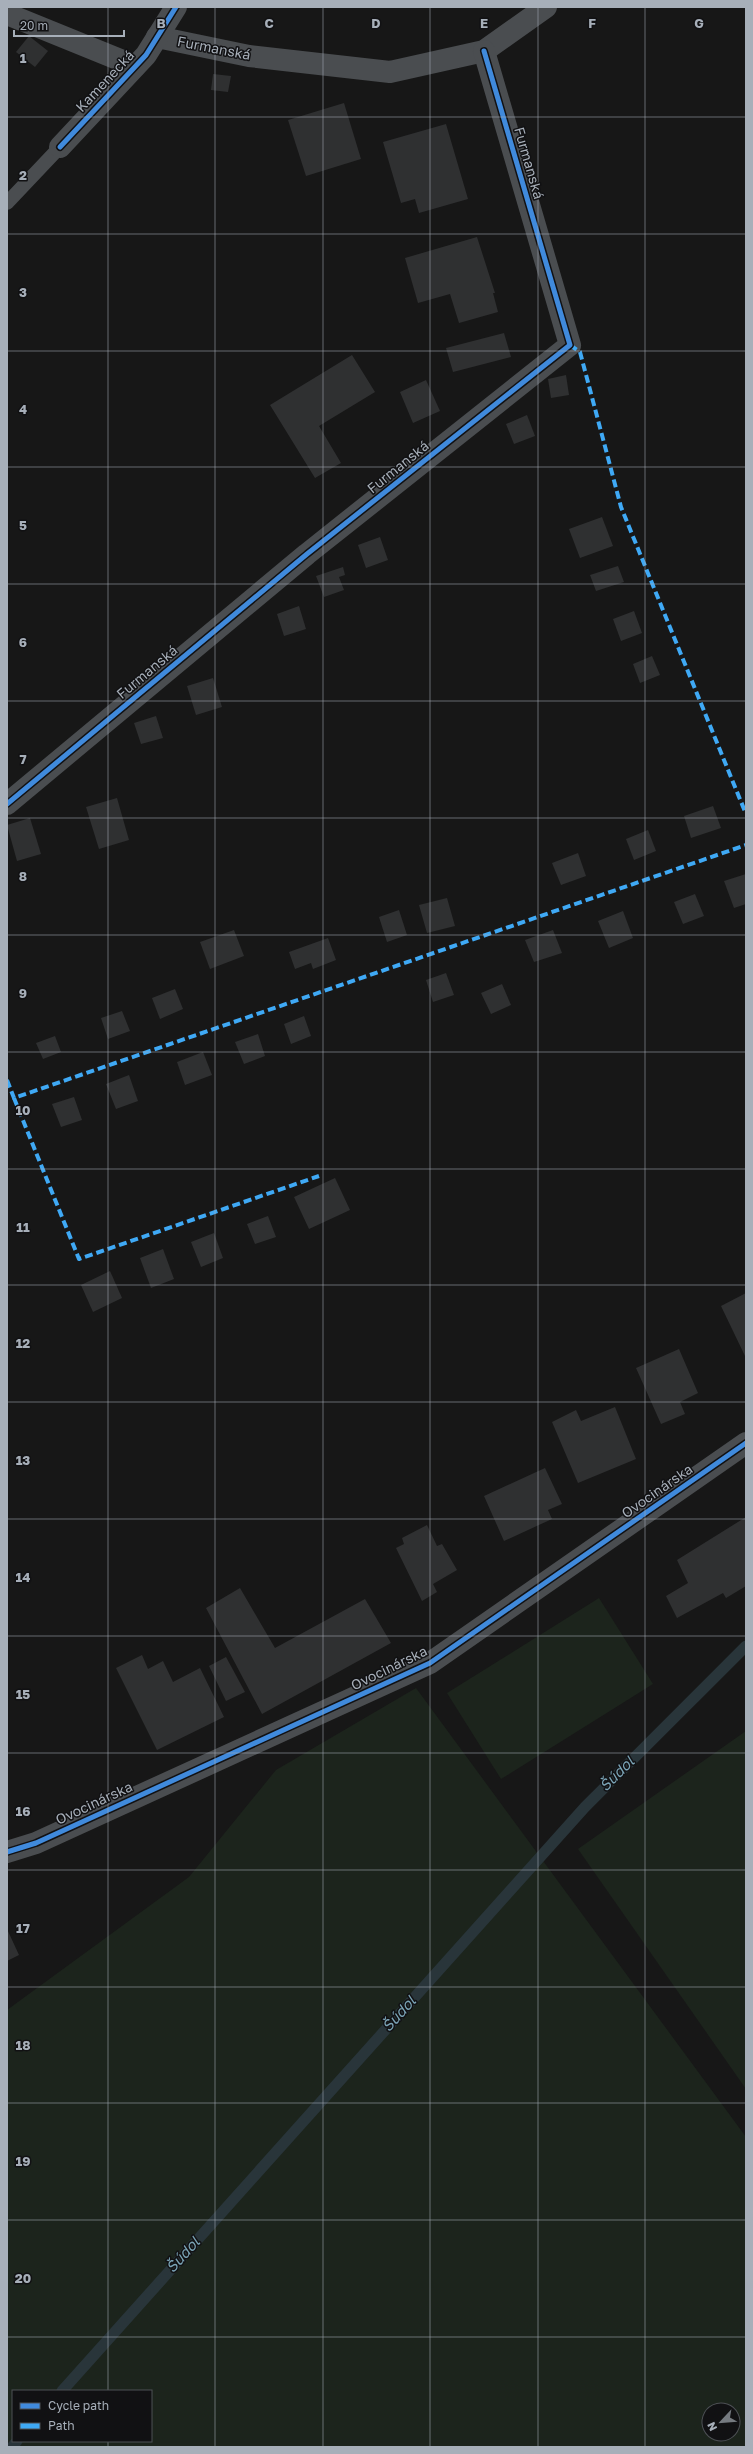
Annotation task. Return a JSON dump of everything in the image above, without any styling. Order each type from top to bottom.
[{"type":"street","name":"Kamenecká","points":[[60,147],[146,55],[176,7]]},
{"type":"street","name":"Furmanská","points":[[157,37],[248,56],[390,72],[484,51],[546,7]]},
{"type":"street","points":[[7,14],[135,66]]},
{"type":"street","name":"Furmanská","points":[[7,804],[307,554],[570,344],[484,51]]},
{"type":"street","name":"Ovocinárska","points":[[7,1852],[36,1842],[430,1663],[746,1444]]},
{"type":"lane","points":[[7,203],[60,147]]},
{"type":"shaded area","points":[[599,1598],[653,1684],[501,1779],[447,1693]]},
{"type":"shaded area","points":[[416,1688],[746,2137],[746,2447],[7,2447],[7,2010],[189,1877],[276,1770]]},
{"type":"shaded area","points":[[746,1731],[746,2089],[578,1849]]},
{"type":"building","points":[[29,36],[48,51],[35,67],[16,52]]},
{"type":"building","points":[[213,74],[231,76],[228,92],[211,90]]},
{"type":"building","points":[[344,103],[361,159],[306,176],[288,120]]},
{"type":"building","points":[[446,124],[468,199],[419,213],[415,199],[401,203],[383,142]]},
{"type":"building","points":[[477,237],[495,293],[493,293],[498,312],[459,323],[450,294],[418,303],[405,258]]},
{"type":"building","points":[[504,333],[511,357],[453,372],[446,348]]},
{"type":"building","points":[[352,355],[375,392],[319,426],[341,463],[315,478],[270,405]]},
{"type":"building","points":[[566,375],[569,395],[551,398],[548,379]]},
{"type":"building","points":[[426,380],[440,411],[413,423],[400,392]]},
{"type":"building","points":[[527,415],[535,436],[514,444],[506,424]]},
{"type":"building","points":[[602,517],[613,546],[580,558],[569,529]]},
{"type":"building","points":[[380,537],[388,560],[366,568],[358,545]]},
{"type":"building","points":[[618,566],[624,582],[596,591],[590,575]]},
{"type":"building","points":[[343,567],[345,575],[339,577],[344,590],[324,597],[316,576]]},
{"type":"building","points":[[299,606],[306,629],[284,636],[277,614]]},
{"type":"building","points":[[634,611],[642,633],[621,641],[613,619]]},
{"type":"building","points":[[652,656],[660,675],[640,683],[633,664]]},
{"type":"building","points":[[213,678],[222,707],[196,715],[187,686]]},
{"type":"building","points":[[156,716],[163,738],[141,744],[134,723]]},
{"type":"building","points":[[117,798],[129,840],[99,849],[86,807]]},
{"type":"building","points":[[713,806],[721,828],[691,838],[684,816]]},
{"type":"building","points":[[30,818],[41,854],[17,861],[7,825]]},
{"type":"building","points":[[648,830],[656,851],[634,860],[626,839]]},
{"type":"building","points":[[578,853],[586,876],[561,885],[552,863]]},
{"type":"building","points":[[746,874],[746,904],[734,908],[724,881]]},
{"type":"building","points":[[695,894],[704,916],[683,924],[674,902]]},
{"type":"building","points":[[447,898],[455,926],[427,933],[419,905]]},
{"type":"building","points":[[399,910],[407,935],[387,942],[379,917]]},
{"type":"building","points":[[623,911],[633,938],[609,948],[598,921]]},
{"type":"building","points":[[234,930],[244,956],[210,969],[200,942]]},
{"type":"building","points":[[553,930],[562,953],[534,962],[525,940]]},
{"type":"building","points":[[328,938],[336,960],[313,969],[311,963],[295,969],[289,952]]},
{"type":"building","points":[[446,973],[454,995],[433,1002],[426,980]]},
{"type":"building","points":[[502,984],[511,1005],[491,1014],[481,993]]},
{"type":"building","points":[[175,989],[183,1009],[160,1019],[152,998]]},
{"type":"building","points":[[122,1011],[130,1031],[108,1039],[101,1018]]},
{"type":"building","points":[[304,1016],[311,1036],[291,1044],[284,1024]]},
{"type":"building","points":[[258,1034],[265,1056],[244,1064],[235,1042]]},
{"type":"building","points":[[55,1036],[61,1052],[43,1059],[36,1043]]},
{"type":"building","points":[[203,1052],[212,1075],[185,1085],[177,1062]]},
{"type":"building","points":[[129,1075],[138,1101],[116,1109],[106,1084]]},
{"type":"building","points":[[74,1097],[82,1120],[61,1127],[52,1104]]},
{"type":"building","points":[[335,1178],[350,1210],[309,1229],[294,1197]]},
{"type":"building","points":[[268,1216],[276,1237],[255,1244],[247,1224]]},
{"type":"building","points":[[214,1233],[223,1258],[201,1267],[191,1242]]},
{"type":"building","points":[[163,1249],[174,1279],[151,1288],[140,1258]]},
{"type":"building","points":[[110,1271],[122,1298],[93,1312],[81,1285]]},
{"type":"building","points":[[746,1293],[746,1355],[745,1356],[721,1306]]},
{"type":"building","points":[[679,1349],[698,1393],[680,1402],[685,1414],[661,1424],[636,1368]]},
{"type":"building","points":[[615,1407],[636,1459],[578,1483],[552,1422],[576,1410],[581,1421]]},
{"type":"building","points":[[545,1468],[562,1504],[548,1510],[552,1519],[504,1541],[484,1496]]},
{"type":"building","points":[[746,1517],[746,1586],[726,1598],[723,1593],[677,1618],[666,1596],[688,1583],[677,1560]]},
{"type":"building","points":[[427,1525],[437,1546],[442,1544],[457,1570],[433,1584],[437,1592],[422,1601],[396,1548],[404,1544],[402,1538]]},
{"type":"building","points":[[240,1588],[275,1648],[365,1599],[391,1643],[262,1714],[206,1608]]},
{"type":"building","points":[[142,1655],[148,1669],[163,1661],[173,1682],[200,1668],[224,1717],[157,1750],[116,1668]]},
{"type":"building","points":[[226,1657],[245,1692],[226,1701],[209,1666]]},
{"type":"building","points":[[7,1929],[19,1955],[7,1961]]},
{"type":"waterway","name":"Šúdol","points":[[63,2390],[585,1807],[746,1646]]},
{"type":"waterway","name":"Šúdol","points":[[12,2447],[16,2442]]},
{"type":"marked path","points":[[570,345],[580,352],[621,507],[746,814]]},
{"type":"marked path","points":[[7,1080],[14,1098],[746,845]]},
{"type":"marked path","points":[[14,1098],[79,1259],[319,1176]]},
{"type":"cycle path","points":[[60,147],[146,55],[176,7]]},
{"type":"cycle path","points":[[7,804],[307,554],[570,345],[484,51]]},
{"type":"cycle path","points":[[7,1852],[36,1843],[430,1663],[746,1443]]}]
